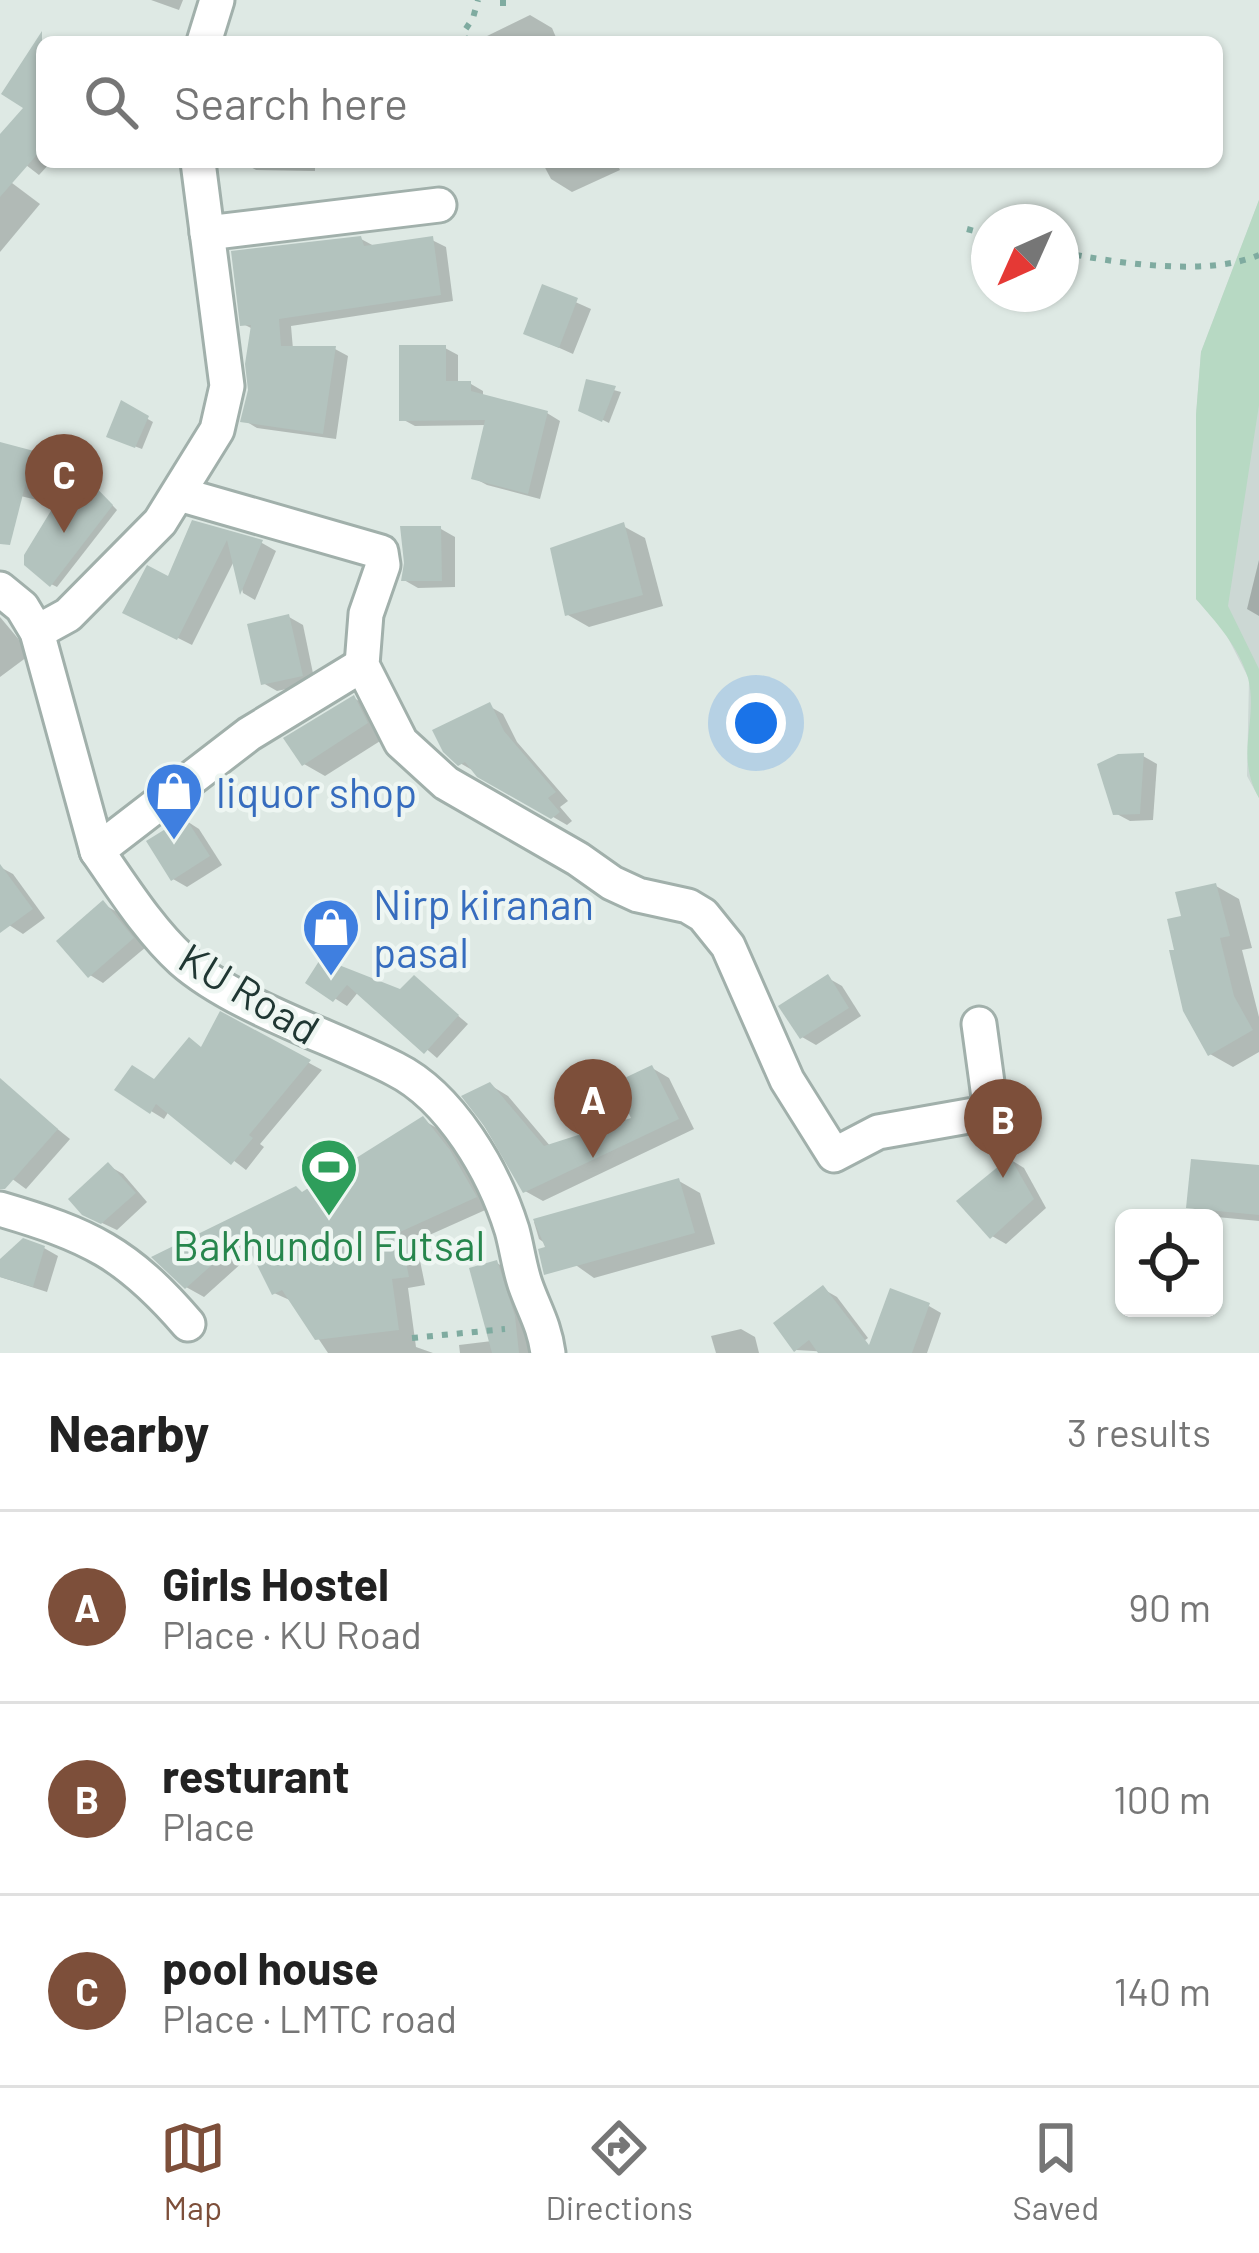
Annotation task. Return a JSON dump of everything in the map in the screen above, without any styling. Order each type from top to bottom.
[{"type":"street","points":[[206,36],[217,0]]},
{"type":"street","points":[[37,632],[68,615],[160,522],[217,430],[227,386],[199,168]]},
{"type":"street","points":[[207,232],[439,205]]},
{"type":"street","points":[[179,494],[381,552],[383,566],[366,614],[362,665],[401,742],[446,784],[612,884],[688,906],[703,915],[728,946],[787,1080],[834,1155],[878,1132],[991,1112],[979,1024]]},
{"type":"street","name":"KU Road","points":[[0,590],[22,608],[37,632],[97,851],[183,961],[245,998],[398,1070],[426,1091],[472,1147],[496,1192],[546,1338]]},
{"type":"street","points":[[97,851],[249,734],[362,665]]},
{"type":"street","points":[[0,1209],[98,1244],[151,1280],[188,1324]]},
{"type":"path","points":[[464,36],[478,0]]},
{"type":"path","points":[[1079,256],[1194,268],[1244,262],[1259,255]]},
{"type":"path","points":[[412,1338],[546,1338]]},
{"type":"shaded area","points":[[1259,200],[1259,798],[1247,776],[1249,679],[1224,630],[1196,599],[1196,415],[1201,352]]},
{"type":"green space","points":[[1259,200],[1259,405],[1228,606],[1259,669],[1259,798],[1248,767],[1248,678],[1233,645],[1196,599],[1196,415],[1201,352]]},
{"type":"building","points":[[36,40],[36,156],[0,197],[0,134],[23,108],[1,94]]},
{"type":"building","points":[[361,236],[364,246],[433,236],[441,295],[279,319],[281,346],[336,346],[323,434],[240,422],[248,390],[245,364],[251,325],[240,326],[231,251]]},
{"type":"building","points":[[542,284],[578,298],[559,348],[523,334]]},
{"type":"building","points":[[399,345],[446,345],[446,381],[471,381],[471,391],[548,411],[528,494],[471,479],[485,420],[399,421]]},
{"type":"building","points":[[586,379],[616,386],[602,422],[578,411]]},
{"type":"building","points":[[121,400],[149,416],[135,448],[106,437]]},
{"type":"building","points":[[0,442],[34,451],[10,545],[0,544]]},
{"type":"building","points":[[77,468],[113,505],[50,587],[24,565],[24,555]]},
{"type":"building","points":[[192,520],[263,540],[240,595],[227,540],[177,640],[122,613],[147,565],[168,576]]},
{"type":"building","points":[[624,522],[643,595],[565,616],[550,548]]},
{"type":"building","points":[[400,526],[441,526],[442,581],[401,581]]},
{"type":"building","points":[[289,614],[303,676],[261,685],[247,624]]},
{"type":"building","points":[[354,695],[368,723],[302,766],[283,738]]},
{"type":"building","points":[[490,702],[504,731],[556,792],[548,798],[560,812],[551,819],[477,777],[465,762],[458,766],[443,752],[432,730]]},
{"type":"building","points":[[1144,753],[1140,814],[1113,815],[1097,764],[1118,754]]},
{"type":"building","points":[[185,817],[210,856],[171,881],[146,841]]},
{"type":"building","points":[[0,864],[33,909],[0,933]]},
{"type":"building","points":[[1216,883],[1230,936],[1220,938],[1234,996],[1253,1030],[1208,1056],[1183,1011],[1167,919],[1181,916],[1175,892]]},
{"type":"building","points":[[103,900],[134,938],[88,978],[56,941]]},
{"type":"building","points":[[321,958],[400,989],[414,975],[459,1015],[424,1054],[347,985],[333,1002],[305,983]]},
{"type":"building","points":[[828,974],[849,1008],[800,1039],[778,1006]]},
{"type":"building","points":[[220,1011],[311,1060],[249,1135],[253,1138],[231,1165],[156,1104],[150,1114],[114,1090],[132,1065],[154,1079],[189,1037],[201,1047]]},
{"type":"building","points":[[652,1065],[679,1119],[523,1193],[461,1096],[490,1082],[544,1146],[631,1118],[614,1083]]},
{"type":"building","points":[[0,1078],[58,1129],[5,1189],[0,1189]]},
{"type":"building","points":[[423,1116],[450,1150],[477,1197],[400,1232],[409,1277],[392,1279],[399,1330],[315,1340],[282,1290],[272,1295],[243,1237],[185,1289],[151,1257],[296,1186],[302,1192]]},
{"type":"building","points":[[1010,1157],[1034,1199],[990,1239],[956,1201]]},
{"type":"building","points":[[1191,1159],[1259,1165],[1259,1215],[1186,1208]]},
{"type":"building","points":[[108,1162],[136,1193],[101,1224],[82,1215],[68,1199]]},
{"type":"building","points":[[679,1178],[695,1233],[544,1275],[538,1249],[545,1247],[533,1219]]},
{"type":"building","points":[[23,1238],[45,1246],[33,1287],[0,1277],[0,1259]]},
{"type":"building","points":[[497,1260],[515,1316],[519,1353],[492,1353],[469,1268]]},
{"type":"building","points":[[823,1285],[869,1345],[890,1288],[930,1303],[912,1353],[818,1353],[809,1340],[794,1352],[773,1323]]},
{"type":"place","name":"pool house","points":[[64,533]]},
{"type":"place","name":"liquor shop","points":[[174,842]]},
{"type":"place","name":"Nirp kiranan pasal","points":[[331,978]]},
{"type":"place","name":"Girls Hostel","points":[[593,1158]]},
{"type":"place","name":"resturant","points":[[1003,1178]]},
{"type":"place","name":"Bakhundol Futsal","points":[[329,1218]]}]
